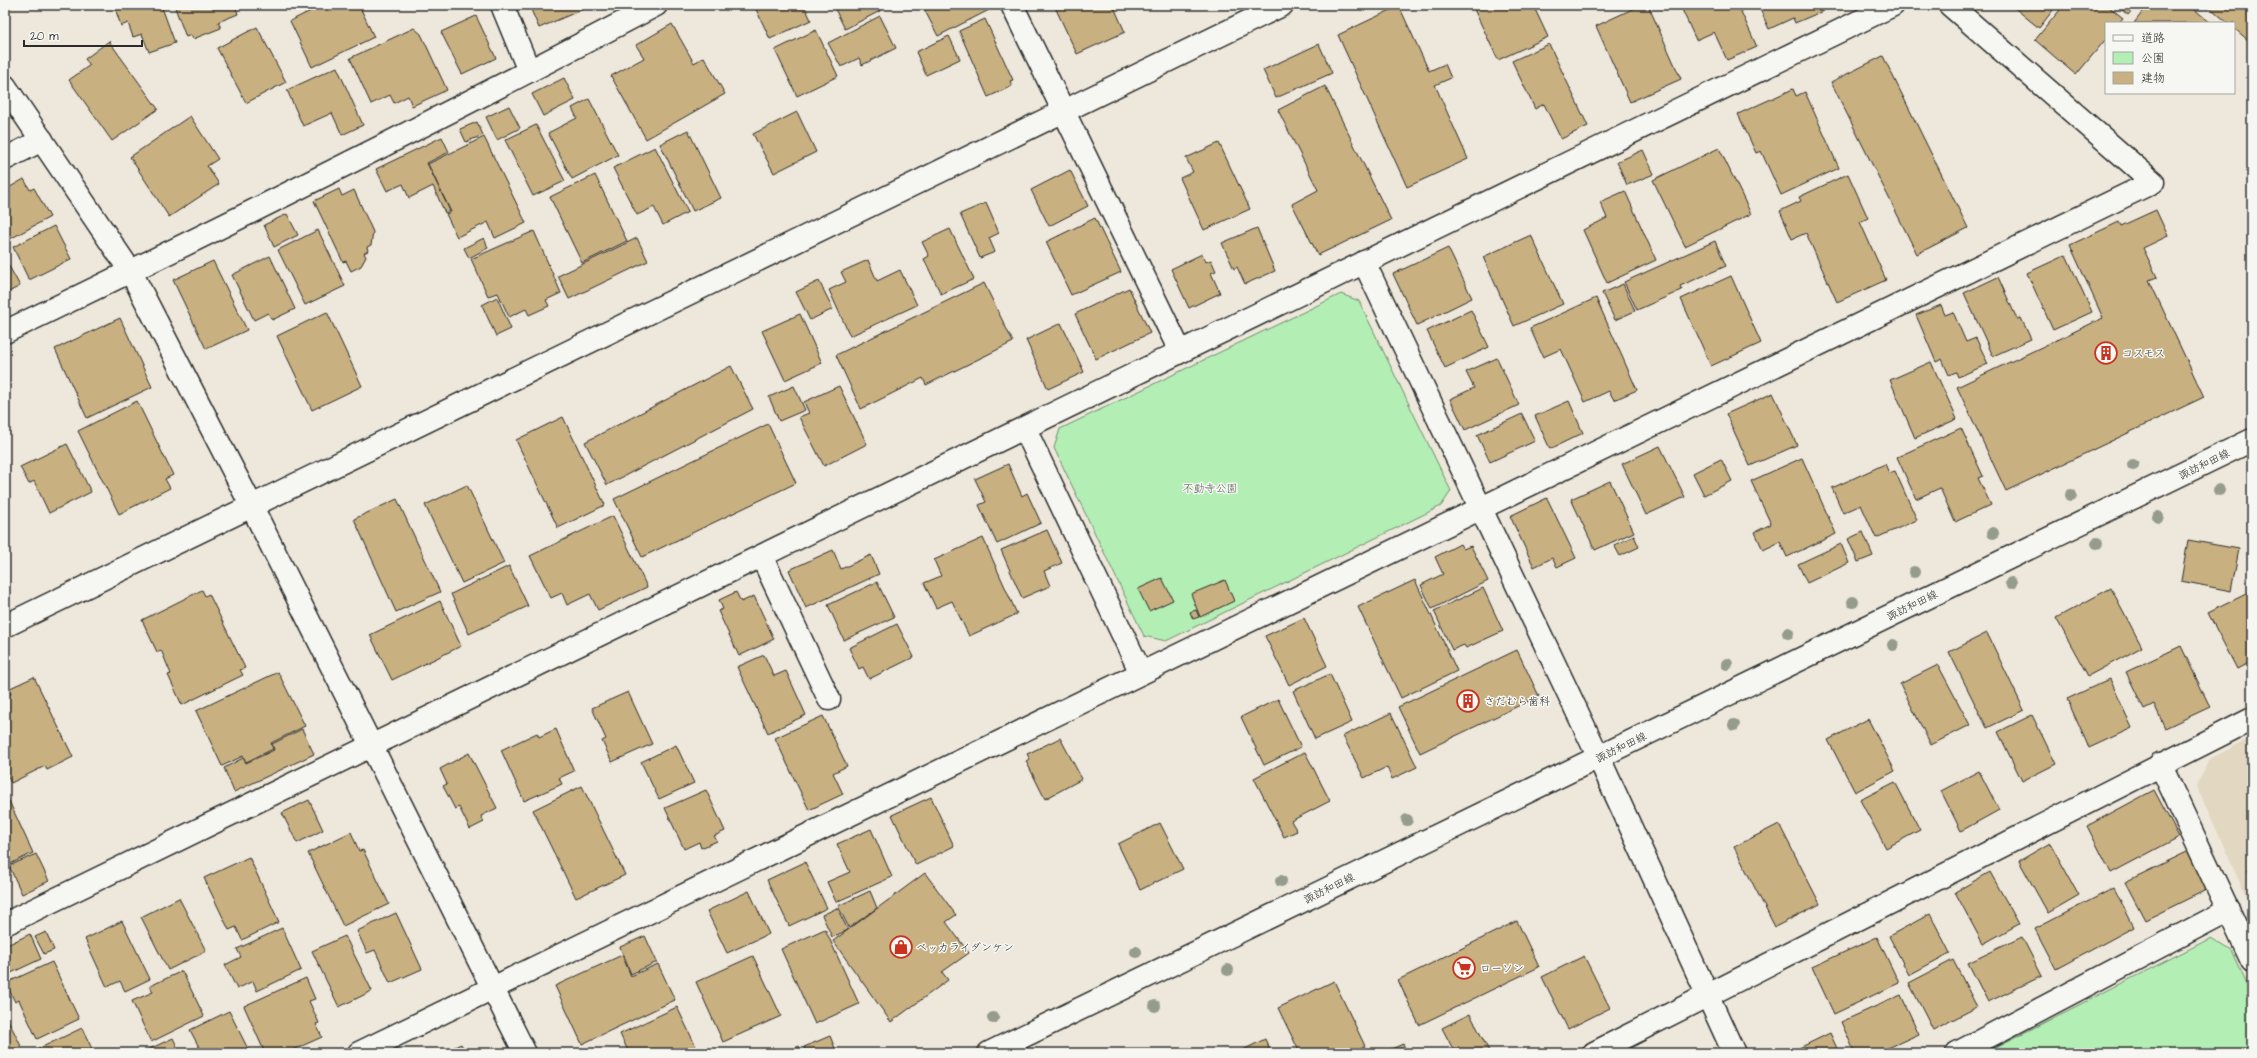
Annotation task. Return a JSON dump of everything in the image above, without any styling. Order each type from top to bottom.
[{"type":"street","points":[[502,5],[529,71]]},
{"type":"street","points":[[5,332],[131,272],[529,71],[656,5]]},
{"type":"street","points":[[1012,5],[1180,351]]},
{"type":"street","points":[[5,626],[251,505],[1282,5]]},
{"type":"street","points":[[5,924],[1025,429],[1180,351],[1893,5]]},
{"type":"street","points":[[359,1053],[2153,182],[1950,5]]},
{"type":"street","points":[[5,86],[131,272],[251,505],[525,1053]]},
{"type":"street","points":[[5,159],[42,140]]},
{"type":"street","points":[[1364,262],[1599,758],[1734,1053]]},
{"type":"street","points":[[1025,429],[1141,673]]},
{"type":"street","name":"諏訪和田線","points":[[989,1053],[2252,440]]},
{"type":"street","points":[[762,557],[829,699]]},
{"type":"street","points":[[1594,1053],[2160,764],[2252,719]]},
{"type":"street","points":[[2160,764],[2252,961]]},
{"type":"street","points":[[1957,1053],[2229,910]]},
{"type":"shaded area","points":[[2252,737],[2252,910],[2197,786],[2208,760]]},
{"type":"green space","name":"不動寺公園","points":[[1341,294],[1359,301],[1451,491],[1441,506],[1166,641],[1144,636],[1054,448],[1060,429]]},
{"type":"green space","points":[[2211,938],[2232,951],[2252,996],[2252,1053],[1984,1053]]},
{"type":"building","points":[[114,5],[161,5],[175,43],[149,52],[142,34],[133,37],[128,23],[121,26]]},
{"type":"building","points":[[174,5],[235,5],[238,14],[218,22],[221,28],[193,39],[191,35],[186,37]]},
{"type":"building","points":[[323,5],[359,5],[374,37],[312,67],[290,21]]},
{"type":"building","points":[[529,5],[593,5],[539,28]]},
{"type":"building","points":[[754,5],[804,5],[811,20],[770,39]]},
{"type":"building","points":[[833,5],[877,5],[880,11],[845,29]]},
{"type":"building","points":[[922,5],[986,5],[989,10],[938,36]]},
{"type":"building","points":[[1054,5],[1113,5],[1125,32],[1077,54]]},
{"type":"building","points":[[1472,5],[1533,5],[1548,37],[1498,60]]},
{"type":"building","points":[[1641,5],[1648,5],[1681,79],[1630,102],[1596,26]]},
{"type":"building","points":[[1680,5],[1738,5],[1757,47],[1727,60],[1714,32],[1696,40]]},
{"type":"building","points":[[1758,5],[1821,5],[1823,11],[1795,23],[1793,18],[1769,29]]},
{"type":"building","points":[[2011,5],[2057,5],[2039,28]]},
{"type":"building","points":[[2064,5],[2107,5],[2123,18],[2120,22],[2105,22],[2105,40],[2076,75],[2035,40]]},
{"type":"building","points":[[2116,5],[2136,5],[2128,15]]},
{"type":"building","points":[[2148,5],[2189,5],[2210,22],[2135,22]]},
{"type":"building","points":[[2207,5],[2252,5],[2252,39],[2250,42],[2235,29],[2235,22],[2227,22]]},
{"type":"building","points":[[1399,6],[1429,71],[1445,64],[1451,78],[1435,85],[1468,159],[1407,187],[1338,35]]},
{"type":"building","points":[[476,16],[496,58],[462,74],[441,32]]},
{"type":"building","points":[[880,16],[896,48],[862,65],[859,58],[841,67],[828,43]]},
{"type":"building","points":[[985,19],[1013,80],[1010,81],[1012,86],[988,97],[959,31]]},
{"type":"building","points":[[672,24],[694,63],[704,57],[725,94],[646,139],[611,76],[644,58],[636,45]]},
{"type":"building","points":[[257,27],[286,82],[246,103],[217,48]]},
{"type":"building","points":[[414,28],[421,34],[447,90],[412,106],[408,96],[394,103],[390,95],[371,104],[350,58]]},
{"type":"building","points":[[816,30],[838,76],[797,96],[775,50]]},
{"type":"building","points":[[949,36],[960,59],[926,75],[916,52]]},
{"type":"building","points":[[109,41],[158,109],[112,141],[69,80],[90,65],[85,59]]},
{"type":"building","points":[[1319,44],[1332,73],[1276,98],[1263,70]]},
{"type":"building","points":[[1549,44],[1588,126],[1561,139],[1544,104],[1535,109],[1512,61]]},
{"type":"building","points":[[1883,56],[1968,228],[1917,254],[1831,82]]},
{"type":"building","points":[[337,67],[363,125],[342,135],[332,113],[303,126],[287,90]]},
{"type":"building","points":[[564,78],[575,100],[543,116],[532,94]]},
{"type":"building","points":[[1325,86],[1391,220],[1318,255],[1292,204],[1318,190],[1278,110]]},
{"type":"building","points":[[1793,89],[1796,96],[1805,92],[1839,168],[1781,195],[1761,151],[1756,153],[1738,114]]},
{"type":"building","points":[[589,99],[618,155],[572,179],[548,133],[577,118],[572,108]]},
{"type":"building","points":[[509,106],[520,128],[497,140],[486,117]]},
{"type":"building","points":[[797,112],[816,152],[774,173],[753,134]]},
{"type":"building","points":[[190,116],[218,159],[207,166],[219,184],[169,217],[130,157]]},
{"type":"building","points":[[477,122],[483,135],[466,142],[460,129]]},
{"type":"building","points":[[536,125],[565,181],[533,196],[505,140]]},
{"type":"building","points":[[688,130],[721,198],[693,211],[660,144]]},
{"type":"building","points":[[442,137],[449,152],[427,163],[450,211],[445,213],[433,186],[409,198],[403,184],[387,191],[376,169]]},
{"type":"building","points":[[484,137],[526,223],[495,238],[488,222],[457,237],[446,214],[451,212],[428,164]]},
{"type":"building","points":[[1219,143],[1250,209],[1204,230],[1180,178],[1193,172],[1186,158]]},
{"type":"building","points":[[655,147],[688,212],[663,225],[654,207],[637,215],[613,168]]},
{"type":"building","points":[[1719,148],[1751,214],[1685,246],[1653,180]]},
{"type":"building","points":[[1643,150],[1654,174],[1627,185],[1617,162]]},
{"type":"building","points":[[1070,170],[1088,206],[1049,226],[1031,190]]},
{"type":"building","points":[[1848,174],[1868,218],[1860,222],[1886,280],[1837,302],[1806,233],[1792,239],[1780,211],[1801,201],[1799,197]]},
{"type":"building","points":[[595,175],[627,241],[582,263],[550,197]]},
{"type":"building","points":[[24,179],[30,190],[34,188],[50,217],[10,239],[5,230],[5,190]]},
{"type":"building","points":[[339,189],[342,196],[354,190],[373,232],[371,245],[367,247],[368,251],[364,253],[366,257],[361,266],[351,271],[346,261],[343,262],[314,201]]},
{"type":"building","points":[[1625,191],[1656,260],[1607,283],[1583,230],[1607,218],[1600,202]]},
{"type":"building","points":[[986,203],[999,233],[989,238],[995,252],[980,258],[960,214]]},
{"type":"building","name":"コスモス","points":[[2156,210],[2168,236],[2143,248],[2157,277],[2149,280],[2204,397],[2006,491],[1957,387],[2103,318],[2070,245],[2119,222],[2121,226]]},
{"type":"building","points":[[287,214],[298,235],[274,247],[264,225]]},
{"type":"building","points":[[1095,218],[1121,272],[1071,295],[1046,242]]},
{"type":"building","points":[[54,226],[71,259],[29,280],[13,247]]},
{"type":"building","points":[[1257,228],[1275,271],[1245,284],[1237,267],[1234,269],[1222,243]]},
{"type":"building","points":[[950,229],[974,279],[941,294],[924,259],[929,256],[922,242]]},
{"type":"building","points":[[318,230],[345,286],[305,305],[278,250]]},
{"type":"building","points":[[534,231],[561,293],[546,300],[549,306],[529,315],[526,309],[509,317],[498,293],[488,296],[471,259]]},
{"type":"building","points":[[1531,235],[1563,304],[1514,326],[1483,257]]},
{"type":"building","points":[[484,238],[488,248],[469,258],[464,248]]},
{"type":"building","points":[[637,238],[648,261],[569,299],[558,276]]},
{"type":"building","points":[[1715,241],[1726,266],[1680,286],[1682,290],[1637,310],[1624,282]]},
{"type":"building","points":[[1448,248],[1472,298],[1417,325],[1393,274]]},
{"type":"building","points":[[1202,254],[1206,262],[1211,260],[1216,271],[1211,273],[1220,293],[1189,308],[1171,269]]},
{"type":"building","points":[[2066,255],[2092,312],[2053,330],[2027,273]]},
{"type":"building","points":[[270,256],[295,309],[272,320],[268,313],[254,320],[232,275]]},
{"type":"building","points":[[5,259],[20,286],[5,294]]},
{"type":"building","points":[[868,260],[877,281],[900,270],[917,305],[850,336],[829,290],[846,282],[841,272]]},
{"type":"building","points":[[213,261],[247,330],[206,349],[173,280]]},
{"type":"building","points":[[1731,276],[1761,343],[1711,366],[1681,299]]},
{"type":"building","points":[[1998,277],[2017,319],[2021,318],[2031,339],[1993,356],[1964,293]]},
{"type":"building","points":[[819,281],[833,309],[810,320],[796,292]]},
{"type":"building","points":[[984,283],[1013,342],[926,385],[923,378],[861,409],[836,355]]},
{"type":"building","points":[[1623,284],[1635,311],[1615,320],[1602,293]]},
{"type":"building","points":[[1129,288],[1150,333],[1096,359],[1075,314]]},
{"type":"building","points":[[497,297],[511,329],[496,336],[482,305]]},
{"type":"building","points":[[1596,298],[1637,390],[1614,400],[1609,391],[1585,402],[1561,349],[1543,357],[1530,328]]},
{"type":"building","points":[[1941,305],[1945,315],[1953,312],[1966,342],[1976,338],[1988,364],[1958,377],[1956,372],[1949,375],[1942,359],[1936,362],[1916,315]]},
{"type":"building","points":[[1471,310],[1489,347],[1445,368],[1427,331]]},
{"type":"building","points":[[327,312],[362,386],[312,410],[277,336]]},
{"type":"building","points":[[800,314],[822,363],[785,380],[762,331]]},
{"type":"building","points":[[120,318],[152,387],[87,418],[55,349]]},
{"type":"building","points":[[1061,323],[1084,372],[1048,389],[1026,340]]},
{"type":"building","points":[[1497,358],[1519,405],[1465,430],[1450,399],[1474,388],[1466,372]]},
{"type":"building","points":[[1931,362],[1957,419],[1915,438],[1890,380]]},
{"type":"building","points":[[731,366],[753,409],[607,485],[585,442]]},
{"type":"building","points":[[794,386],[805,410],[779,421],[769,397]]},
{"type":"building","points":[[839,386],[867,444],[824,466],[799,417],[809,413],[804,402]]},
{"type":"building","points":[[1773,393],[1797,445],[1750,466],[1726,414]]},
{"type":"building","points":[[137,401],[173,475],[165,479],[170,488],[119,514],[78,431]]},
{"type":"building","points":[[1569,401],[1583,433],[1550,449],[1535,416]]},
{"type":"building","points":[[1522,414],[1535,441],[1490,462],[1477,435]]},
{"type":"building","points":[[563,417],[605,505],[558,528],[516,440]]},
{"type":"building","points":[[768,424],[796,483],[642,557],[614,499]]},
{"type":"building","points":[[1961,428],[1983,476],[1978,478],[1991,505],[1955,522],[1940,488],[1916,499],[1897,457]]},
{"type":"building","points":[[67,444],[91,492],[49,513],[34,481],[29,484],[20,467]]},
{"type":"building","points":[[1660,446],[1685,497],[1646,515],[1622,464]]},
{"type":"building","points":[[1802,458],[1836,534],[1787,557],[1780,542],[1763,550],[1755,532],[1771,524],[1751,481]]},
{"type":"building","points":[[1721,459],[1732,481],[1704,495],[1693,473]]},
{"type":"building","points":[[1008,464],[1022,496],[1027,493],[1041,523],[997,544],[979,505],[986,502],[975,479]]},
{"type":"building","points":[[1885,464],[1889,473],[1895,471],[1917,520],[1876,538],[1861,505],[1843,513],[1832,488]]},
{"type":"building","points":[[1610,481],[1634,532],[1595,550],[1571,499]]},
{"type":"building","points":[[467,485],[504,563],[462,583],[425,505]]},
{"type":"building","points":[[1547,498],[1576,558],[1557,567],[1552,558],[1534,567],[1510,516]]},
{"type":"building","points":[[397,499],[440,592],[396,612],[354,519]]},
{"type":"building","points":[[613,516],[647,587],[598,610],[590,594],[567,605],[562,593],[551,598],[530,556]]},
{"type":"building","points":[[1047,530],[1062,563],[1044,571],[1050,586],[1022,598],[1001,550]]},
{"type":"building","points":[[1863,532],[1873,556],[1858,562],[1848,539]]},
{"type":"building","points":[[1634,536],[1639,547],[1620,556],[1614,545]]},
{"type":"building","points":[[983,538],[1017,614],[969,636],[952,601],[936,608],[924,583],[941,576],[934,560]]},
{"type":"building","points":[[2188,540],[2239,549],[2231,591],[2181,581]]},
{"type":"building","points":[[1460,544],[1463,549],[1471,546],[1488,581],[1432,609],[1421,585],[1443,574],[1435,557]]},
{"type":"building","points":[[1841,544],[1849,563],[1807,583],[1798,564]]},
{"type":"building","points":[[833,550],[841,569],[871,555],[879,574],[806,608],[789,570]]},
{"type":"building","points":[[509,566],[528,606],[469,634],[451,594]]},
{"type":"building","points":[[1162,578],[1173,600],[1149,611],[1138,589]]},
{"type":"building","points":[[1225,580],[1234,601],[1200,617],[1191,594]]},
{"type":"building","points":[[1415,580],[1457,671],[1401,698],[1358,607]]},
{"type":"building","points":[[877,582],[894,617],[844,640],[828,605]]},
{"type":"building","points":[[1483,588],[1503,631],[1466,648],[1464,645],[1452,650],[1434,611]]},
{"type":"building","points":[[2111,588],[2142,647],[2088,676],[2056,618]]},
{"type":"building","points":[[202,590],[205,596],[209,594],[245,668],[240,670],[243,675],[182,705],[168,675],[171,674],[161,650],[157,652],[142,620]]},
{"type":"building","points":[[2252,591],[2252,661],[2237,669],[2208,613]]},
{"type":"building","points":[[736,592],[741,602],[754,596],[774,639],[739,656],[718,611],[723,609],[719,600]]},
{"type":"building","points":[[440,601],[461,646],[392,680],[370,635]]},
{"type":"building","points":[[1196,610],[1199,617],[1193,619],[1190,612]]},
{"type":"building","points":[[1304,618],[1327,666],[1289,685],[1265,636]]},
{"type":"building","points":[[897,624],[914,657],[869,679],[863,667],[859,669],[849,648]]},
{"type":"building","points":[[1987,633],[2024,710],[1987,728],[1949,652]]},
{"type":"building","points":[[2181,646],[2210,707],[2165,728],[2154,704],[2144,709],[2126,672]]},
{"type":"building","name":"さだむら歯科","points":[[1517,650],[1539,696],[1420,753],[1398,707]]},
{"type":"building","points":[[764,655],[774,676],[786,671],[806,715],[768,733],[737,667]]},
{"type":"building","points":[[1938,665],[1970,725],[1931,745],[1900,684]]},
{"type":"building","points":[[278,672],[305,726],[271,743],[273,749],[246,762],[243,756],[222,766],[196,711]]},
{"type":"building","points":[[1330,674],[1352,722],[1315,739],[1293,691]]},
{"type":"building","points":[[34,677],[73,757],[47,770],[45,766],[11,783],[5,771],[5,696],[11,694],[8,689]]},
{"type":"building","points":[[2110,679],[2132,728],[2089,748],[2067,699]]},
{"type":"building","points":[[628,692],[652,744],[612,762],[602,741],[606,739],[592,708]]},
{"type":"building","points":[[1278,699],[1301,747],[1264,765],[1241,717]]},
{"type":"building","points":[[1391,713],[1417,767],[1392,779],[1387,767],[1364,778],[1343,736]]},
{"type":"building","points":[[2032,715],[2056,764],[2022,781],[1998,732]]},
{"type":"building","points":[[823,716],[847,766],[833,773],[843,794],[809,810],[775,738]]},
{"type":"building","points":[[1868,719],[1895,771],[1855,792],[1828,740]]},
{"type":"building","points":[[302,729],[314,754],[234,792],[224,768],[243,758],[246,763],[274,750],[272,744]]},
{"type":"building","points":[[556,729],[574,771],[559,778],[562,784],[524,801],[501,750],[537,733],[539,737]]},
{"type":"building","points":[[1060,738],[1082,779],[1045,799],[1026,761],[1030,759],[1027,754]]},
{"type":"building","points":[[676,745],[694,783],[659,799],[641,762]]},
{"type":"building","points":[[1305,752],[1330,801],[1291,821],[1297,831],[1284,837],[1254,778]]},
{"type":"building","points":[[469,753],[497,808],[481,816],[484,822],[470,829],[459,807],[455,809],[443,786],[447,784],[440,769]]},
{"type":"building","points":[[1979,771],[1999,810],[1961,831],[1941,791]]},
{"type":"building","points":[[1895,782],[1920,830],[1886,848],[1860,800]]},
{"type":"building","points":[[582,786],[625,875],[576,898],[533,810]]},
{"type":"building","points":[[706,790],[725,831],[714,836],[717,841],[701,848],[699,842],[684,849],[665,808]]},
{"type":"building","points":[[2154,790],[2179,837],[2111,873],[2087,826]]},
{"type":"building","points":[[931,797],[954,846],[916,865],[892,815]]},
{"type":"building","points":[[309,800],[323,830],[297,843],[282,813]]},
{"type":"building","points":[[9,801],[33,853],[8,865],[5,862],[5,802]]},
{"type":"building","points":[[1160,823],[1183,869],[1140,890],[1118,844]]},
{"type":"building","points":[[1779,824],[1820,904],[1775,927],[1734,847]]},
{"type":"building","points":[[871,829],[892,877],[836,902],[827,882],[850,872],[837,844]]},
{"type":"building","points":[[351,832],[359,851],[363,850],[389,904],[343,926],[308,853]]},
{"type":"building","points":[[2050,843],[2079,895],[2048,913],[2019,861]]},
{"type":"building","points":[[2189,851],[2208,889],[2145,920],[2125,882]]},
{"type":"building","points":[[36,854],[49,881],[22,894],[9,866]]},
{"type":"building","points":[[249,857],[279,922],[242,940],[236,927],[229,930],[204,878]]},
{"type":"building","points":[[805,862],[827,908],[789,926],[767,880]]},
{"type":"building","points":[[2252,869],[2252,879],[2248,870]]},
{"type":"building","points":[[1990,872],[2019,924],[1983,944],[1955,892]]},
{"type":"building","name":"ベッカライダンケン","points":[[925,873],[956,915],[946,922],[969,953],[942,972],[948,980],[891,1022],[833,941]]},
{"type":"building","points":[[2114,888],[2134,927],[2056,969],[2035,929]]},
{"type":"building","points":[[749,891],[769,934],[727,953],[707,911]]},
{"type":"building","points":[[870,891],[877,908],[849,928],[838,906]]},
{"type":"building","points":[[179,898],[206,951],[168,970],[141,917]]},
{"type":"building","points":[[837,908],[848,930],[832,937],[822,915]]},
{"type":"building","points":[[396,913],[422,969],[390,983],[375,950],[367,953],[357,931]]},
{"type":"building","points":[[1930,914],[1950,953],[1909,975],[1889,936]]},
{"type":"building","points":[[122,921],[150,979],[125,991],[120,981],[107,987],[85,939]]},
{"type":"building","points":[[1517,921],[1539,967],[1419,1025],[1398,980]]},
{"type":"building","points":[[282,928],[301,970],[257,991],[253,981],[237,989],[225,965],[241,957],[237,949]]},
{"type":"building","points":[[825,929],[859,1004],[815,1024],[781,949]]},
{"type":"building","points":[[46,932],[54,950],[44,954],[35,937]]},
{"type":"building","points":[[30,934],[41,959],[11,973],[5,960],[5,946]]},
{"type":"building","points":[[345,936],[372,991],[339,1007],[312,951]]},
{"type":"building","points":[[645,936],[657,962],[631,974],[620,947]]},
{"type":"building","points":[[1877,937],[1899,983],[1834,1014],[1812,967]]},
{"type":"building","points":[[2022,937],[2042,976],[1988,1002],[1968,963]]},
{"type":"building","points":[[622,955],[631,976],[658,964],[675,1000],[582,1044],[555,986]]},
{"type":"building","points":[[753,956],[781,1016],[723,1042],[696,982]]},
{"type":"building","points":[[1584,956],[1610,1008],[1568,1029],[1542,977]]},
{"type":"building","points":[[1953,960],[1977,1007],[1933,1030],[1909,983]]},
{"type":"building","points":[[52,962],[79,1019],[37,1039],[19,1000],[15,1002],[6,983]]},
{"type":"building","points":[[182,971],[204,1016],[151,1042],[132,1001],[153,992],[150,986]]},
{"type":"building","points":[[306,978],[315,999],[309,1001],[319,1023],[316,1024],[322,1037],[286,1053],[265,1053],[244,1006]]},
{"type":"building","points":[[1334,981],[1365,1046],[1350,1053],[1300,1053],[1278,1008]]},
{"type":"building","points":[[1901,995],[1919,1034],[1877,1053],[1855,1053],[1841,1022]]},
{"type":"building","points":[[677,1007],[699,1053],[629,1053],[620,1034]]},
{"type":"building","points":[[229,1011],[250,1053],[198,1053],[197,1051],[200,1049],[190,1030]]},
{"type":"building","points":[[5,1014],[21,1046],[7,1053],[5,1053]]},
{"type":"building","points":[[1470,1014],[1490,1053],[1455,1053],[1442,1028]]},
{"type":"building","points":[[82,1028],[94,1053],[37,1053],[36,1050]]},
{"type":"building","points":[[1830,1033],[1839,1053],[1791,1052]]},
{"type":"building","points":[[830,1036],[837,1053],[806,1053],[804,1047]]},
{"type":"building","points":[[173,1038],[180,1053],[141,1053]]},
{"type":"building","points":[[1265,1039],[1271,1053],[1237,1053]]},
{"type":"building","points":[[461,1044],[466,1053],[442,1053]]},
{"type":"building","points":[[1403,1044],[1407,1053],[1382,1053]]},
{"type":"building","points":[[799,1046],[802,1053],[784,1053]]},
{"type":"place","name":"コスモス","points":[[2106,353]]},
{"type":"place","name":"さだむら歯科","points":[[1468,701]]},
{"type":"place","name":"ベッカライダンケン","points":[[901,947]]},
{"type":"place","name":"ローソン","points":[[1464,968]]}]
